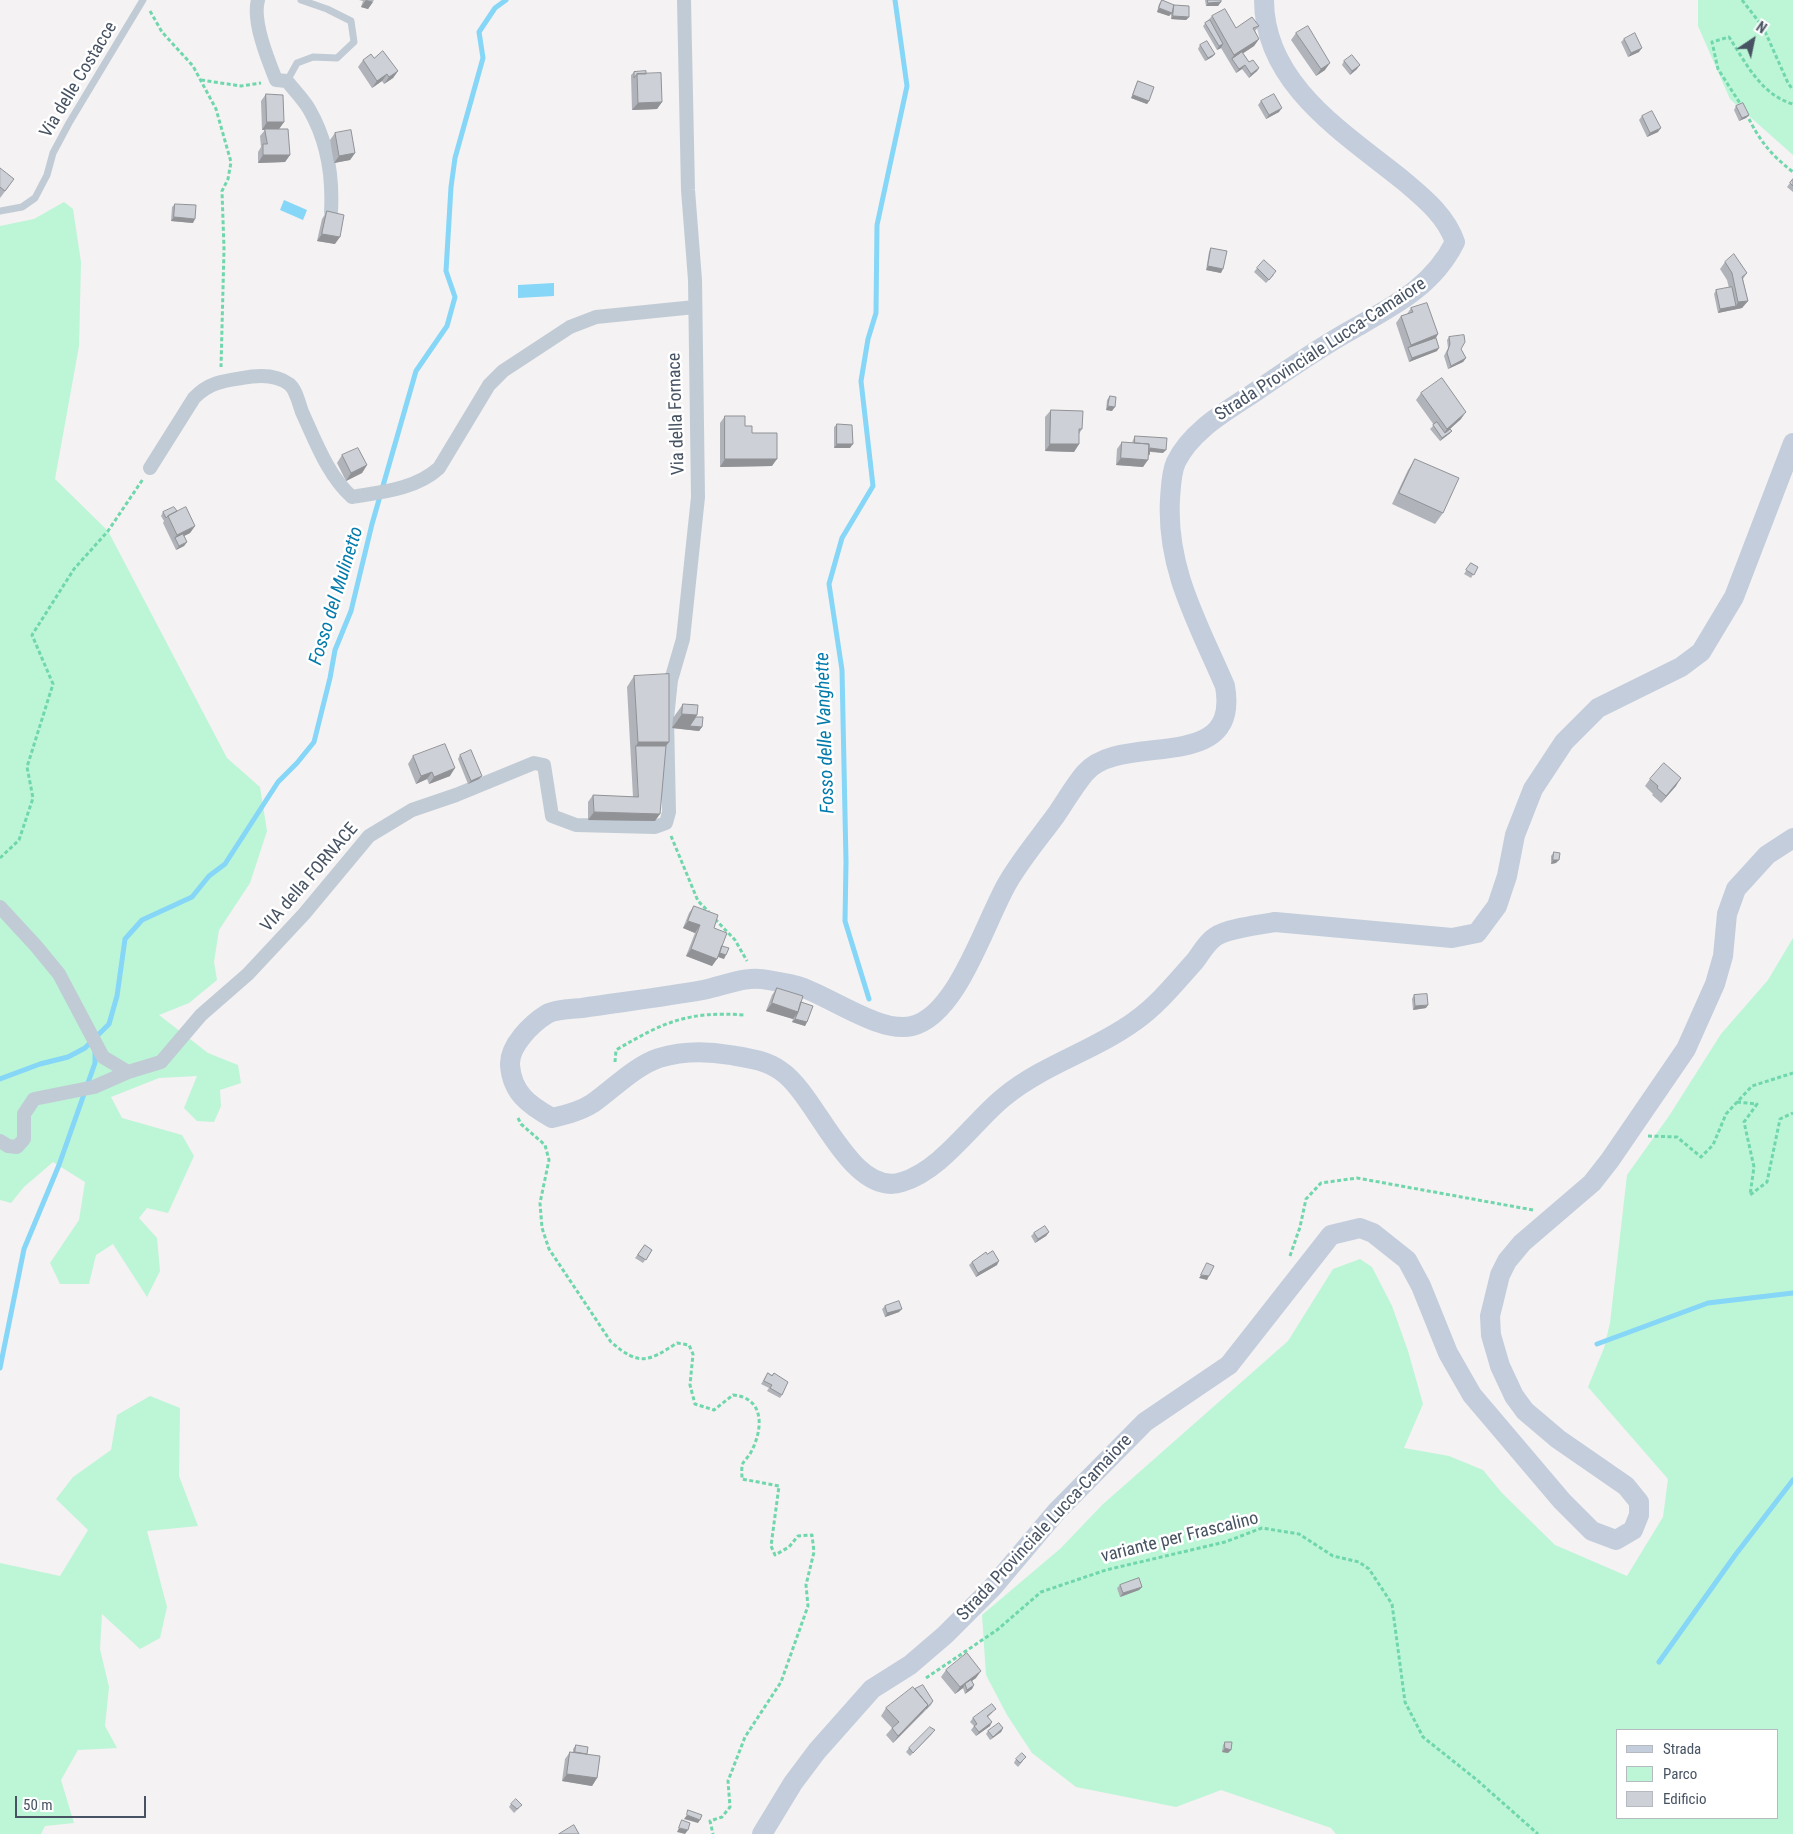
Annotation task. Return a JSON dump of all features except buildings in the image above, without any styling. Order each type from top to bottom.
[{"type":"main road","name":"Strada Provinciale Lucca-Camaiore","points":[[518,1093],[511,1076],[510,1059],[517,1040],[548,1013],[706,989],[757,977],[798,986],[862,1016],[890,1025],[910,1027],[930,1019],[947,1001],[965,971],[992,911],[1009,880],[1086,771],[1107,760],[1131,753],[1194,743],[1207,738],[1223,721],[1228,702],[1225,686],[1179,579],[1169,527],[1171,480],[1176,462],[1206,426],[1320,348],[1393,306],[1426,283],[1445,262],[1455,242],[1450,226],[1426,200],[1301,96],[1272,50],[1264,15],[1264,0]]},
{"type":"main road","points":[[518,1093],[531,1106],[552,1118],[568,1114],[591,1104],[618,1083],[658,1058],[690,1052],[757,1059],[782,1071],[804,1094],[858,1168],[874,1180],[887,1185],[903,1182],[928,1168],[948,1152],[998,1103],[1029,1079],[1098,1045],[1136,1020],[1165,994],[1216,936],[1250,926],[1276,922],[1452,938],[1478,933],[1496,906],[1507,876],[1515,835],[1534,789],[1564,742],[1598,708],[1681,667],[1701,652],[1734,597],[1793,443]]},
{"type":"main road","name":"Strada Provinciale Lucca-Camaiore","points":[[762,1834],[793,1783],[817,1751],[872,1689],[910,1665],[946,1635],[992,1588],[1057,1511],[1145,1422],[1229,1365],[1331,1235],[1360,1228],[1373,1233],[1407,1260],[1422,1286],[1448,1352],[1472,1395],[1492,1420],[1562,1501],[1592,1531],[1616,1540],[1633,1530],[1639,1515],[1639,1502],[1626,1486],[1558,1439],[1525,1411],[1514,1396],[1500,1366],[1491,1335],[1490,1316],[1500,1275],[1507,1261],[1522,1243],[1592,1183],[1628,1135],[1686,1049],[1715,984],[1723,956],[1727,914],[1736,889],[1767,855],[1793,838]]},
{"type":"street","points":[[258,0],[255,8],[264,47],[282,80],[309,109],[326,148],[332,188],[331,212]]},
{"type":"street","name":"Via della Fornace","points":[[666,824],[669,812],[667,718],[671,680],[683,639],[698,497],[695,306],[688,190],[684,0]]},
{"type":"street","points":[[150,468],[194,398],[203,389],[221,380],[250,376],[272,376],[290,385],[312,434],[343,489],[352,497],[417,484],[439,468],[489,385],[503,371],[570,327],[596,317],[695,306]]},
{"type":"street","name":"VIA della FORNACE","points":[[0,1141],[8,1146],[18,1147],[24,1139],[24,1114],[34,1099],[94,1087],[128,1072],[161,1062],[201,1016],[248,974],[304,914],[369,836],[412,810],[534,764],[544,765],[552,816],[576,824],[655,827],[666,824]]},
{"type":"street","points":[[0,907],[59,974],[88,1034],[103,1057],[128,1072]]},
{"type":"lane","name":"Via delle Costacce","points":[[0,211],[22,207],[34,198],[47,175],[53,153],[65,130],[143,0]]},
{"type":"lane","points":[[282,80],[297,63],[313,58],[338,58],[354,42],[351,21],[327,9],[301,0]]},
{"type":"path","points":[[1742,0],[1763,28],[1793,90]]},
{"type":"path","points":[[148,7],[162,32],[193,66],[216,109],[231,162],[228,179],[222,191],[224,249],[221,380]]},
{"type":"path","points":[[1793,104],[1780,101],[1762,86],[1729,37],[1712,42],[1718,69],[1739,99],[1758,139],[1776,159],[1793,172]]},
{"type":"path","points":[[200,80],[241,86],[282,80]]},
{"type":"path","points":[[0,858],[19,840],[33,798],[27,767],[53,684],[32,635],[74,568],[108,531],[150,468]]},
{"type":"path","points":[[666,824],[698,902],[735,940],[757,977]]},
{"type":"path","points":[[618,1083],[616,1050],[653,1029],[679,1018],[703,1015],[745,1014]]},
{"type":"path","points":[[1628,1135],[1677,1138],[1700,1157],[1713,1144],[1726,1114],[1752,1086],[1793,1073]]},
{"type":"path","points":[[518,1093],[517,1116],[521,1124],[545,1145],[549,1160],[540,1203],[542,1228],[549,1249],[611,1342],[622,1352],[637,1359],[650,1359],[677,1343],[689,1344],[693,1354],[690,1385],[695,1404],[714,1410],[733,1395],[743,1396],[754,1404],[760,1419],[758,1434],[750,1454],[742,1465],[742,1479],[778,1486],[771,1546],[775,1555],[789,1548],[798,1536],[812,1534],[814,1552],[806,1585],[808,1606],[781,1682],[745,1737],[728,1781],[730,1808],[722,1817],[710,1821],[713,1834]]},
{"type":"path","points":[[1737,1102],[1757,1104],[1744,1122],[1754,1166],[1750,1195],[1767,1182],[1780,1119],[1793,1113]]},
{"type":"path","points":[[1287,1264],[1300,1227],[1306,1199],[1321,1183],[1357,1178],[1492,1204],[1558,1213]]},
{"type":"path","name":"variante per Frascalino","points":[[921,1681],[997,1630],[1041,1592],[1106,1570],[1225,1542],[1262,1528],[1299,1534],[1333,1556],[1359,1562],[1369,1569],[1392,1604],[1405,1702],[1423,1737],[1477,1780],[1538,1834]]},
{"type":"green space","points":[[1698,0],[1793,0],[1793,155],[1730,99],[1698,26]]},
{"type":"green space","points":[[64,202],[73,209],[81,262],[79,346],[55,479],[108,531],[227,758],[260,787],[267,831],[250,883],[219,930],[214,962],[217,980],[189,1003],[159,1015],[208,1053],[238,1065],[241,1083],[220,1090],[221,1106],[214,1122],[197,1121],[184,1108],[197,1076],[159,1078],[111,1097],[122,1118],[182,1135],[194,1156],[168,1213],[147,1208],[139,1218],[157,1238],[160,1271],[147,1297],[113,1244],[96,1255],[89,1284],[60,1284],[50,1263],[79,1220],[85,1182],[53,1162],[24,1187],[11,1203],[0,1200],[0,226],[34,219]]},
{"type":"green space","points":[[1793,938],[1793,1834],[1336,1834],[1331,1828],[1221,1790],[1176,1807],[1076,1787],[1032,1753],[1007,1715],[986,1675],[982,1615],[1061,1548],[1102,1505],[1288,1341],[1333,1269],[1360,1259],[1372,1267],[1392,1306],[1408,1351],[1423,1404],[1404,1448],[1449,1456],[1483,1470],[1502,1493],[1555,1545],[1627,1576],[1663,1517],[1668,1479],[1588,1387],[1604,1348],[1610,1323],[1627,1175],[1669,1116],[1721,1034],[1768,980]]},
{"type":"green space","points":[[150,1396],[180,1408],[179,1476],[198,1526],[147,1531],[167,1607],[160,1638],[140,1649],[102,1614],[100,1649],[109,1687],[105,1726],[117,1748],[78,1750],[61,1780],[74,1823],[45,1826],[41,1834],[0,1834],[0,1563],[60,1576],[88,1530],[56,1499],[73,1477],[111,1450],[117,1415]]},
{"type":"water","points":[[284,200],[307,210],[303,220],[280,210]]},
{"type":"water","points":[[554,283],[554,296],[518,298],[518,285]]},
{"type":"waterway","name":"Fosso del Mulinetto","points":[[0,1079],[40,1064],[68,1057],[85,1048],[109,1024],[117,996],[125,939],[142,920],[192,897],[209,876],[225,864],[278,782],[314,742],[335,650],[351,611],[372,524],[416,371],[447,326],[455,297],[446,271],[451,187],[455,158],[483,58],[479,32],[495,8],[506,0]]},
{"type":"waterway","name":"Fosso delle Vanghette","points":[[869,999],[845,921],[846,862],[842,670],[829,584],[842,538],[873,486],[861,381],[868,339],[876,313],[877,225],[907,86],[895,0]]},
{"type":"waterway","points":[[0,1368],[24,1249],[59,1165],[95,1063],[95,1051]]},
{"type":"waterway","points":[[1597,1344],[1708,1303],[1793,1293]]},
{"type":"waterway","points":[[1659,1662],[1736,1554],[1793,1480]]}]
